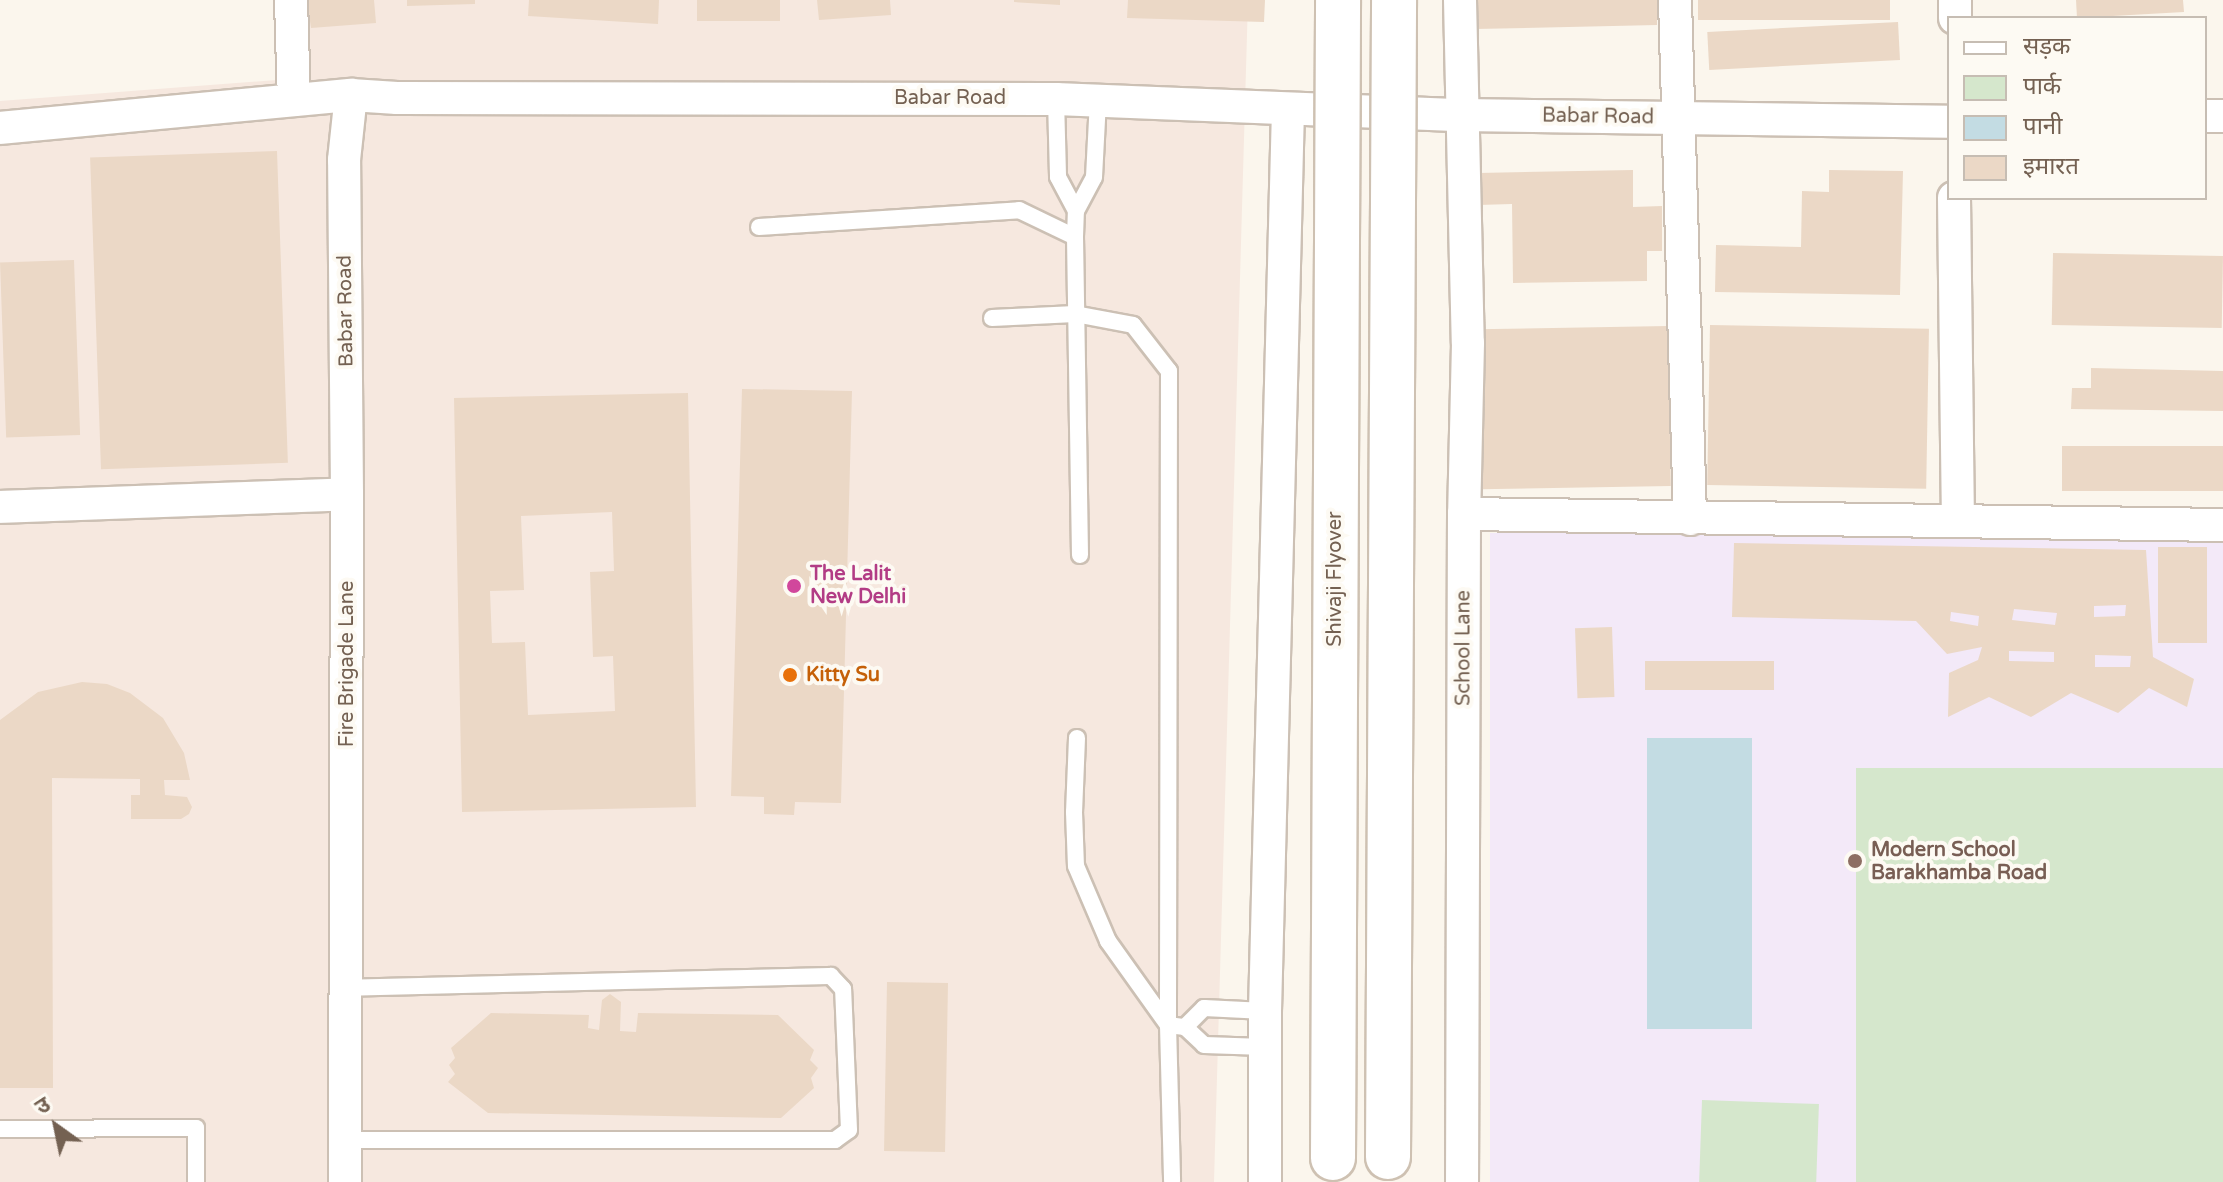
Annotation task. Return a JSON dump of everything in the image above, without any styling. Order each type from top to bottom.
[{"type":"main road","name":"Shivaji Flyover","points":[[1333,1158],[1338,0]]},
{"type":"main road","points":[[1388,1157],[1394,0]]},
{"type":"street","points":[[291,0],[294,100]]},
{"type":"street","name":"School Lane","points":[[1460,0],[1468,343],[1464,514],[1462,1182]]},
{"type":"street","points":[[1675,0],[1690,519]]},
{"type":"street","points":[[0,128],[351,95]]},
{"type":"street","name":"Babar Road","points":[[347,494],[344,160],[351,95],[397,98],[1056,99],[1461,115],[1947,122]]},
{"type":"street","points":[[1265,1182],[1265,1011],[1288,110]]},
{"type":"street","points":[[1954,200],[1958,521]]},
{"type":"street","points":[[0,507],[347,494]]},
{"type":"street","name":"Fire Brigade Lane","points":[[345,1182],[347,494]]},
{"type":"street","points":[[1464,514],[2223,525]]},
{"type":"lane","points":[[1056,99],[1058,177],[1076,211]]},
{"type":"lane","points":[[1080,555],[1076,211],[1094,177],[1098,100]]},
{"type":"lane","points":[[759,227],[1019,210],[1075,237]]},
{"type":"lane","points":[[992,318],[1075,314],[1133,325],[1169,371],[1177,1026],[1172,1181]]},
{"type":"lane","points":[[1077,738],[1074,812],[1076,866],[1108,941],[1177,1026],[1204,1045],[1265,1047]]},
{"type":"lane","points":[[346,1140],[835,1140],[849,1130],[843,989],[831,976],[347,988]]},
{"type":"lane","points":[[1177,1026],[1204,1008],[1265,1011]]},
{"type":"lane","points":[[0,1129],[196,1128],[196,1182]]},
{"type":"shaded area","points":[[301,0],[1248,0],[1214,1182],[0,1182],[0,101],[303,78]]},
{"type":"shaded area","name":"Modern School Barakhamba Road","points":[[1490,533],[2223,533],[2223,1182],[1490,1182]]},
{"type":"green space","points":[[1856,768],[2223,768],[2223,1182],[1856,1182]]},
{"type":"green space","points":[[1702,1100],[1819,1104],[1816,1182],[1699,1182]]},
{"type":"water","points":[[1647,738],[1752,738],[1752,1029],[1647,1029]]},
{"type":"building","points":[[307,0],[374,0],[376,23],[311,28]]},
{"type":"building","points":[[407,0],[475,0],[475,4],[407,6]]},
{"type":"building","points":[[529,0],[659,0],[658,24],[528,16]]},
{"type":"building","points":[[697,0],[780,0],[780,21],[697,21]]},
{"type":"building","points":[[817,0],[890,0],[891,15],[819,20]]},
{"type":"building","points":[[1060,0],[1060,5],[1014,2]]},
{"type":"building","points":[[1128,0],[1265,0],[1264,22],[1127,18]]},
{"type":"building","points":[[1474,0],[1657,0],[1657,25],[1475,29]]},
{"type":"building","points":[[1698,0],[1890,0],[1890,20],[1698,20]]},
{"type":"building","points":[[2076,0],[2183,0],[2184,12],[2077,16]]},
{"type":"building","points":[[1898,22],[1900,60],[1709,70],[1707,32]]},
{"type":"building","points":[[277,151],[288,463],[101,469],[90,158]]},
{"type":"building","points":[[1633,170],[1633,207],[1662,206],[1662,251],[1647,251],[1647,281],[1513,283],[1512,204],[1478,205],[1478,173]]},
{"type":"building","points":[[1829,170],[1903,171],[1900,295],[1715,292],[1716,245],[1801,247],[1802,191],[1829,192]]},
{"type":"building","points":[[2053,253],[2223,256],[2222,328],[2052,325]]},
{"type":"building","points":[[74,260],[80,435],[6,437],[0,263]]},
{"type":"building","points":[[1710,325],[1929,329],[1926,489],[1707,485]]},
{"type":"building","points":[[1668,326],[1671,486],[1480,489],[1477,329]]},
{"type":"building","points":[[2091,368],[2223,371],[2223,411],[2071,409],[2072,388],[2091,388]]},
{"type":"building","points":[[742,389],[852,391],[841,803],[795,802],[794,815],[764,814],[764,797],[731,796]]},
{"type":"building","points":[[688,393],[696,807],[462,812],[454,398]],"holes":[[[612,512],[614,571],[590,572],[593,657],[613,656],[615,711],[528,715],[525,642],[492,643],[490,591],[524,590],[521,516]]]},
{"type":"building","points":[[2062,446],[2223,446],[2223,491],[2062,491]]},
{"type":"building","points":[[1734,543],[2146,550],[2153,657],[2194,679],[2187,707],[2149,688],[2118,713],[2071,693],[2031,717],[1989,697],[1948,717],[1949,673],[1978,660],[1982,647],[1947,654],[1916,621],[1732,617]],"holes":[[[2126,605],[2125,616],[2094,617],[2094,606]],[[2014,609],[2057,613],[2055,625],[2012,620]],[[1951,612],[1979,616],[1978,626],[1950,621]],[[2009,651],[2054,652],[2054,662],[2009,661]],[[2095,655],[2131,656],[2130,667],[2095,667]]]},
{"type":"building","points":[[2158,547],[2207,547],[2207,643],[2158,643]]},
{"type":"building","points":[[1612,627],[1614,697],[1577,698],[1575,628]]},
{"type":"building","points":[[1645,661],[1774,661],[1774,690],[1645,690]]},
{"type":"building","points":[[82,682],[107,684],[130,693],[163,718],[184,753],[190,780],[164,780],[165,795],[187,797],[192,807],[189,814],[181,819],[131,819],[131,795],[140,795],[140,779],[52,778],[53,1088],[0,1088],[0,720],[38,692]]},
{"type":"building","points":[[887,982],[948,983],[945,1152],[884,1151]]},
{"type":"building","points":[[610,994],[621,1002],[620,1031],[636,1032],[638,1013],[778,1015],[814,1050],[810,1060],[818,1068],[811,1078],[814,1088],[781,1118],[488,1113],[448,1082],[455,1074],[449,1065],[455,1058],[451,1048],[491,1013],[589,1015],[588,1028],[599,1030],[602,1000]]},
{"type":"place","name":"The Lalit New Delhi","points":[[794,586]]},
{"type":"place","name":"Kitty Su","points":[[790,675]]},
{"type":"place","name":"Modern School Barakhamba Road","points":[[1855,861]]}]
